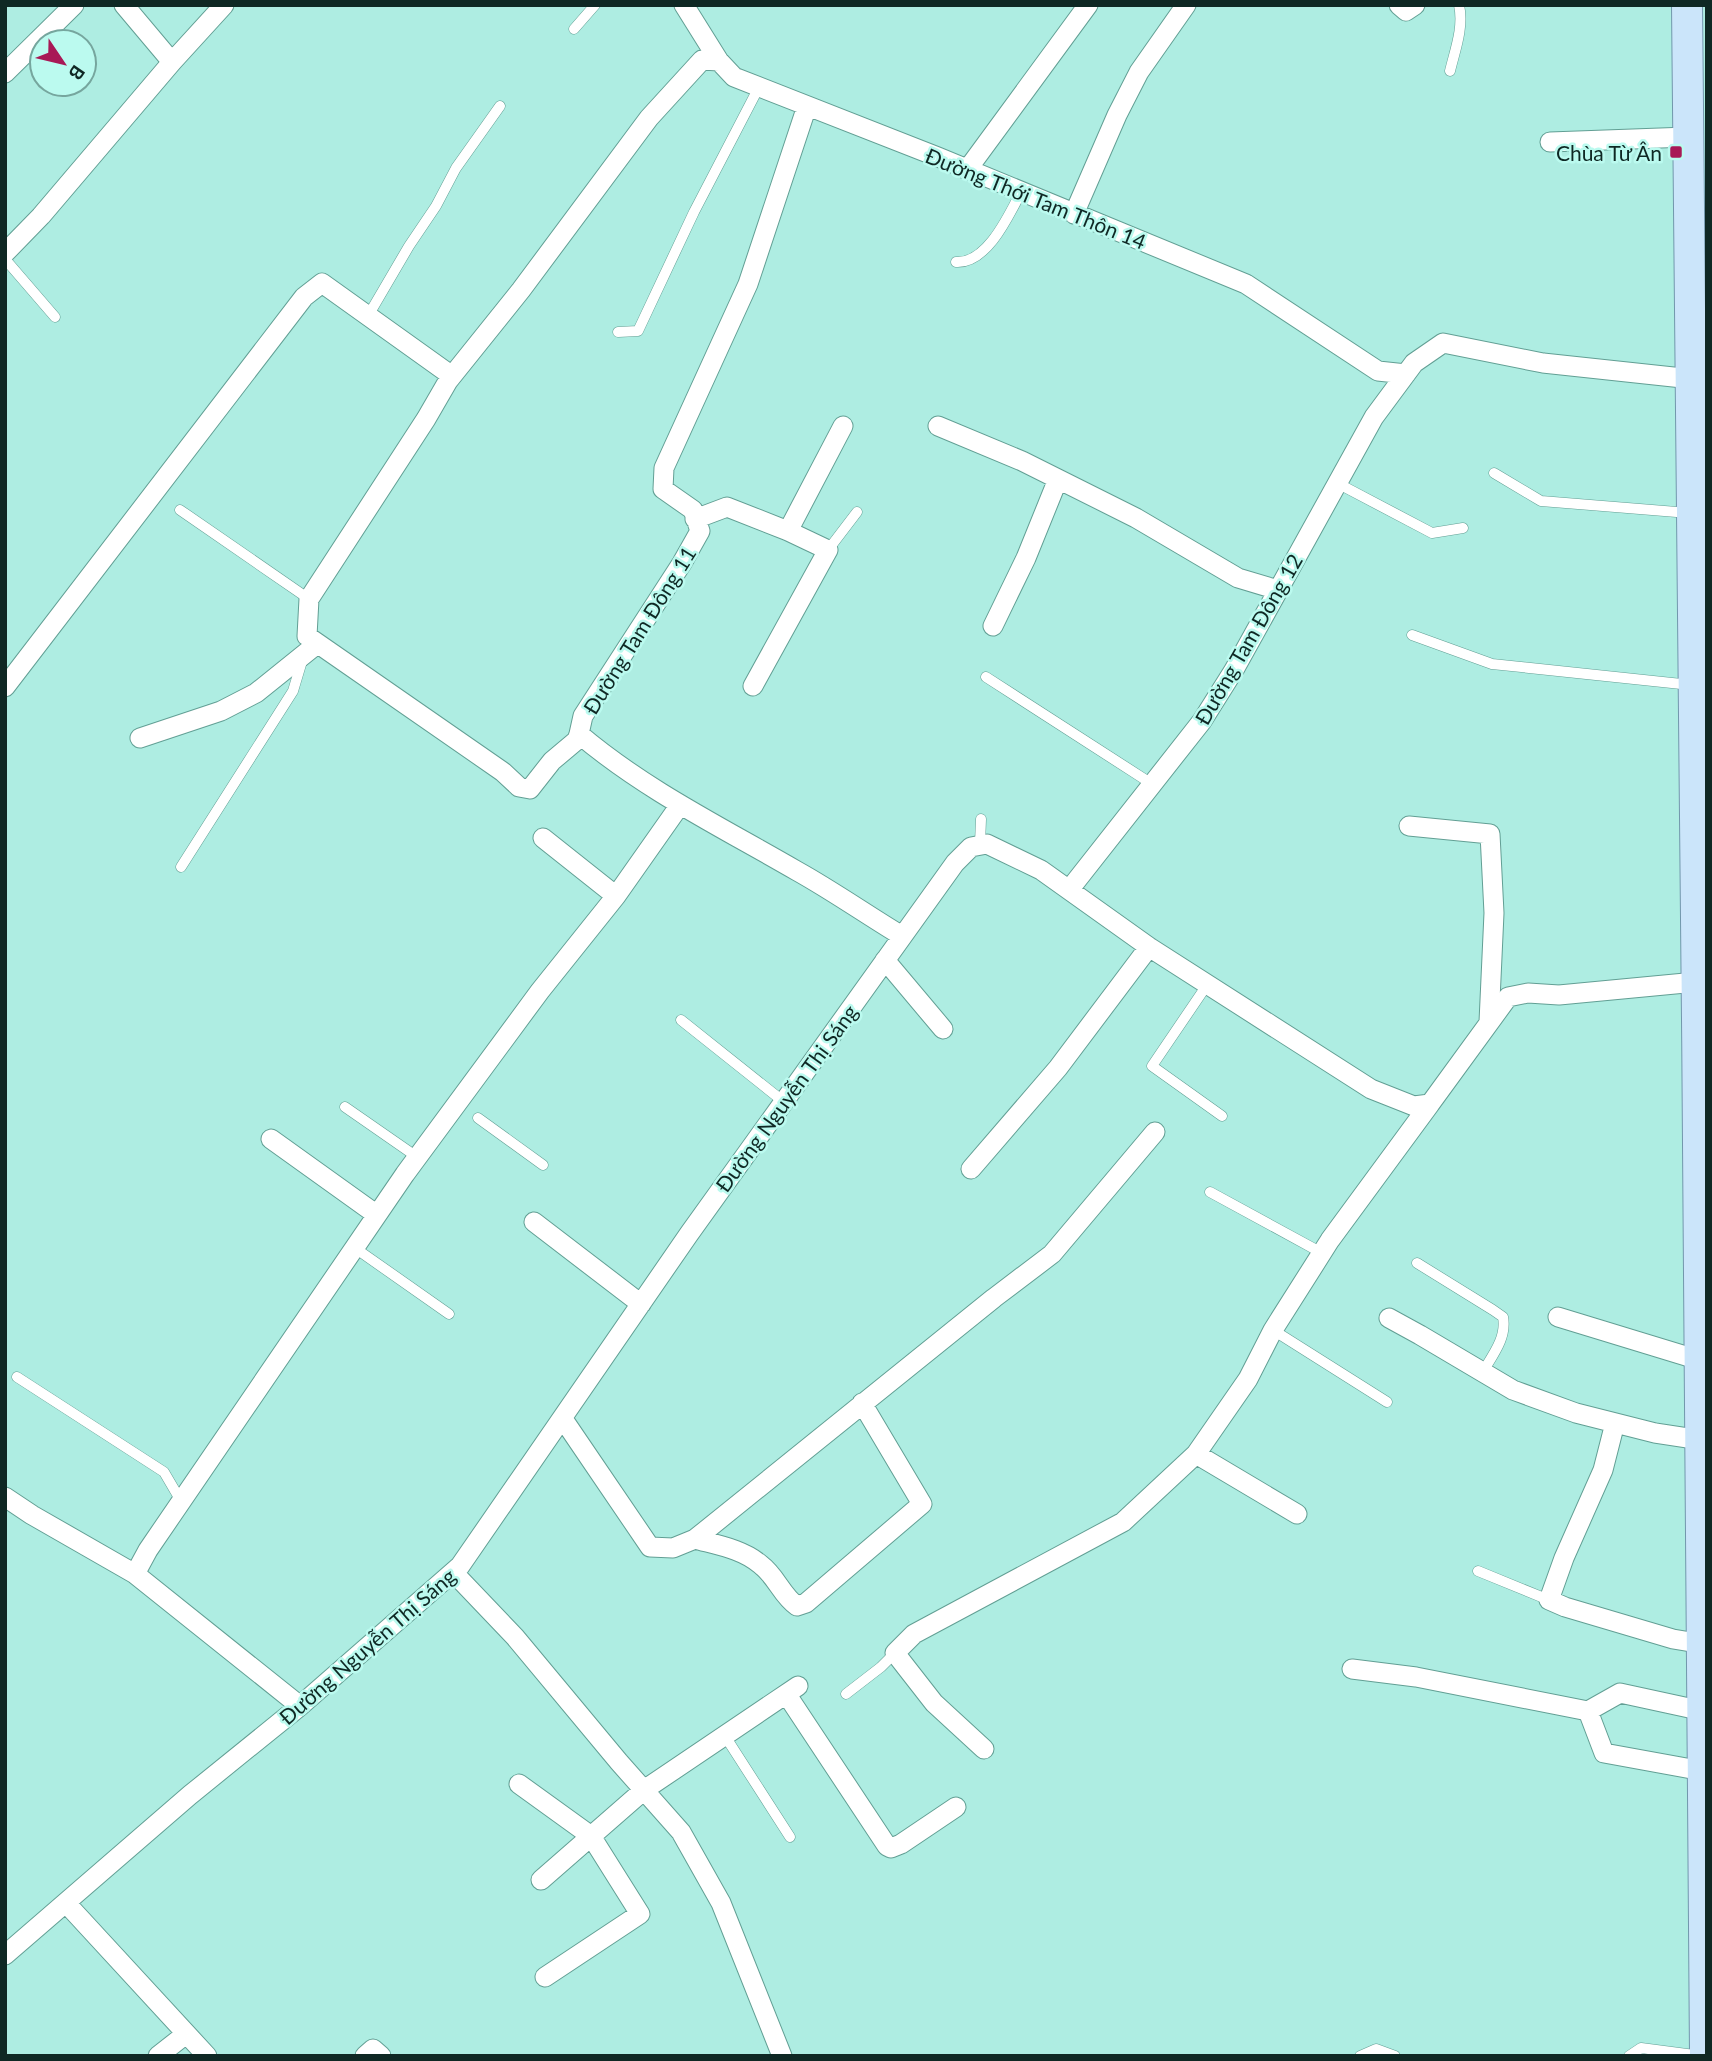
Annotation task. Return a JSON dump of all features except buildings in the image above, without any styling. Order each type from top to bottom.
[{"type":"main road","points":[[1687,5],[1703,1644],[1704,2056]]},
{"type":"street","points":[[5,74],[74,5]]},
{"type":"street","points":[[124,5],[172,62]]},
{"type":"street","points":[[5,253],[50,207],[172,62],[224,5]]},
{"type":"street","name":"Đường Thới Tam Thôn 14","points":[[684,5],[719,61],[734,77],[1246,284],[1378,371],[1406,374]]},
{"type":"street","points":[[967,170],[1088,5]]},
{"type":"street","points":[[1074,214],[1117,115],[1139,72],[1186,5]]},
{"type":"street","points":[[1399,5],[1406,10],[1415,5]]},
{"type":"street","points":[[579,734],[577,740],[552,761],[530,789],[519,787],[503,772],[311,649],[307,636],[309,598],[452,376],[522,290],[649,118],[702,60],[719,61]]},
{"type":"street","name":"Đường Tam Đông 11","points":[[807,106],[748,284],[664,468],[663,489],[693,510],[700,531],[583,716],[579,734],[606,756],[680,805],[799,872],[902,936]]},
{"type":"street","points":[[1550,142],[1688,137]]},
{"type":"street","points":[[5,687],[304,297],[322,283],[452,376]]},
{"type":"street","name":"Đường Tam Đông 12","points":[[1069,890],[1202,721],[1234,670],[1374,417],[1414,363],[1443,343],[1543,363],[1692,379]]},
{"type":"street","points":[[788,531],[843,426]]},
{"type":"street","points":[[938,426],[1022,461],[1136,518],[1238,578],[1278,590]]},
{"type":"street","points":[[993,626],[1026,558],[1058,479]]},
{"type":"street","points":[[695,519],[727,507],[828,550],[753,686]]},
{"type":"street","points":[[140,738],[221,711],[256,693],[311,649]]},
{"type":"street","points":[[135,1574],[148,1550],[417,1157],[540,991],[616,896],[680,805]]},
{"type":"street","points":[[1409,826],[1490,834],[1494,913],[1489,1023]]},
{"type":"street","points":[[543,838],[616,896]]},
{"type":"street","points":[[980,844],[987,844],[1041,870],[1149,947],[1371,1089],[1414,1106],[1430,1104]]},
{"type":"street","name":"Đường Nguyễn Thị Sáng","points":[[5,1955],[190,1796],[300,1706],[460,1566],[641,1304],[902,936],[955,863],[971,847],[980,844]]},
{"type":"street","points":[[971,1169],[1058,1068],[1149,947]]},
{"type":"street","points":[[885,960],[943,1029]]},
{"type":"street","points":[[984,1749],[934,1703],[895,1653],[914,1634],[1123,1522],[1196,1454],[1248,1379],[1273,1330],[1322,1253],[1508,997],[1528,993],[1559,995],[1696,982]]},
{"type":"street","points":[[563,1419],[650,1547],[673,1548],[695,1539],[993,1297],[1052,1254],[1155,1132]]},
{"type":"street","points":[[271,1139],[377,1215]]},
{"type":"street","points":[[534,1222],[641,1304]]},
{"type":"street","points":[[1558,1317],[1699,1360]]},
{"type":"street","points":[[1389,1318],[1513,1391],[1576,1413],[1655,1433],[1701,1440]]},
{"type":"street","points":[[695,1539],[740,1552],[762,1565],[788,1600],[797,1606],[806,1603],[922,1504],[862,1403]]},
{"type":"street","points":[[1615,1423],[1602,1470],[1549,1600],[1673,1639],[1703,1644]]},
{"type":"street","points":[[1196,1454],[1297,1514]]},
{"type":"street","points":[[5,1497],[135,1574],[300,1706]]},
{"type":"street","points":[[453,1572],[515,1637],[681,1832],[721,1903],[782,2056]]},
{"type":"street","points":[[1352,1669],[1416,1677],[1588,1711],[1620,1693],[1703,1711]]},
{"type":"street","points":[[541,1880],[644,1790],[793,1690],[887,1846],[891,1848],[901,1844],[956,1807]]},
{"type":"street","points":[[1588,1711],[1604,1754],[1703,1771]]},
{"type":"street","points":[[519,1784],[591,1836],[640,1914],[545,1977]]},
{"type":"street","points":[[66,1903],[207,2056]]},
{"type":"street","points":[[158,2056],[186,2034]]},
{"type":"street","points":[[365,2056],[373,2049],[381,2056]]},
{"type":"lane","points":[[574,29],[595,5]]},
{"type":"lane","points":[[1450,71],[1460,27],[1459,5]]},
{"type":"lane","points":[[618,332],[638,331],[694,212],[759,87]]},
{"type":"lane","points":[[368,316],[436,206],[456,168],[500,106]]},
{"type":"lane","points":[[956,261],[964,262],[985,248],[1003,225],[1021,192]]},
{"type":"lane","points":[[5,259],[55,317]]},
{"type":"lane","points":[[1494,472],[1541,501],[1693,513]]},
{"type":"lane","points":[[1337,484],[1432,533],[1463,528]]},
{"type":"lane","points":[[180,510],[309,598]]},
{"type":"lane","points":[[828,550],[857,512]]},
{"type":"lane","points":[[1412,635],[1492,664],[1695,685]]},
{"type":"lane","points":[[181,867],[293,691],[311,649]]},
{"type":"lane","points":[[986,677],[1152,784]]},
{"type":"lane","points":[[980,844],[981,820]]},
{"type":"lane","points":[[1207,985],[1152,1066],[1222,1116]]},
{"type":"lane","points":[[681,1020],[784,1102]]},
{"type":"lane","points":[[345,1107],[417,1157]]},
{"type":"lane","points":[[478,1118],[543,1165]]},
{"type":"lane","points":[[1210,1192],[1322,1253]]},
{"type":"lane","points":[[355,1248],[449,1314]]},
{"type":"lane","points":[[1417,1263],[1503,1318],[1505,1326],[1501,1340],[1482,1373]]},
{"type":"lane","points":[[1273,1330],[1387,1402]]},
{"type":"lane","points":[[17,1377],[164,1472],[181,1502]]},
{"type":"lane","points":[[1478,1571],[1549,1600]]},
{"type":"lane","points":[[846,1694],[895,1653]]},
{"type":"lane","points":[[725,1737],[790,1836]]},
{"type":"lane","points":[[1629,2056],[1642,2048],[1704,2056]]},
{"type":"lane","points":[[1360,2056],[1376,2049],[1395,2056]]},
{"type":"place","name":"Chùa Từ Ân","points":[[1676,152]]}]
